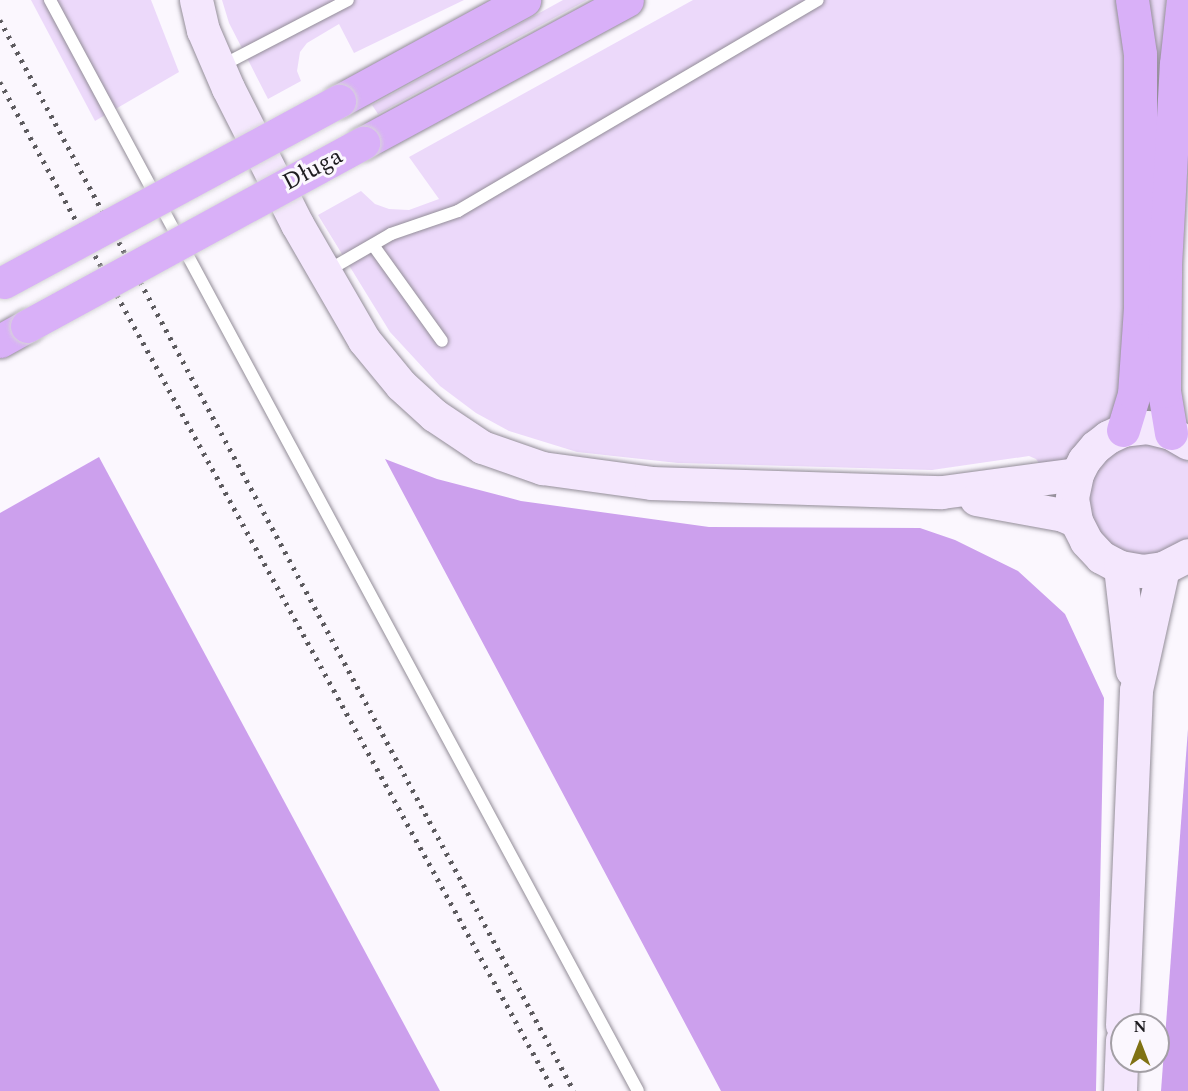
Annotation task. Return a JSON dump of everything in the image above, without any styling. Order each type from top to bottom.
[{"type":"highway","name":"Długa","points":[[2,283],[524,0]]},
{"type":"highway","name":"Długa","points":[[13,334],[627,0]]},
{"type":"highway","points":[[1123,430],[1134,394],[1141,296],[1140,54],[1132,0]]},
{"type":"highway","points":[[1180,438],[1164,391],[1165,265],[1176,64],[1183,0]]},
{"type":"street","points":[[196,0],[203,30],[218,68],[297,224],[364,340],[401,385],[452,428],[501,455],[573,474],[651,483],[942,492],[1063,515],[1076,521]]},
{"type":"street","points":[[1176,562],[1142,571],[1120,567],[1101,556],[1086,541],[1076,521],[1072,498],[1077,474],[1095,447],[1123,430],[1147,427],[1180,438]]},
{"type":"street","points":[[942,492],[1077,474]]},
{"type":"street","points":[[1136,690],[1176,562]]},
{"type":"street","points":[[1120,567],[1128,648],[1136,690],[1123,1013]]},
{"type":"street","points":[[1120,1091],[1121,1073]]},
{"type":"lane","points":[[50,0],[638,1091]]},
{"type":"lane","points":[[218,68],[348,0]]},
{"type":"lane","points":[[325,272],[391,234],[458,211],[818,0]]},
{"type":"lane","points":[[373,245],[442,341]]},
{"type":"shaded area","points":[[31,0],[151,0],[179,72],[95,121]]},
{"type":"shaded area","points":[[222,0],[464,0],[354,53],[339,24],[307,43],[300,52],[297,71],[301,81],[268,99],[229,23]]},
{"type":"shaded area","points":[[563,0],[587,0],[378,114],[372,105]]},
{"type":"shaded area","points":[[693,0],[1116,0],[1122,26],[1128,156],[1121,408],[1069,462],[1042,467],[1036,459],[1029,456],[932,470],[678,463],[577,452],[509,431],[476,413],[440,386],[390,332],[318,215],[361,191],[375,204],[389,209],[409,210],[439,199],[409,157]]},
{"type":"shaded area","points":[[1149,0],[1166,0],[1156,232],[1155,416],[1143,416],[1153,131],[1154,36]]},
{"type":"shaded area","points":[[1143,442],[1163,444],[1181,454],[1188,462],[1188,539],[1151,557],[1116,549],[1097,531],[1090,514],[1088,491],[1095,473],[1106,458],[1121,447]]},
{"type":"shaded area","points":[[99,457],[440,1091],[0,1091],[0,513]]},
{"type":"shaded area","points":[[385,459],[437,479],[521,501],[709,527],[920,528],[955,540],[1018,571],[1065,614],[1104,698],[1096,1091],[721,1091]]},
{"type":"shaded area","points":[[1188,729],[1188,1091],[1161,1091],[1162,1073],[1170,1073],[1170,1013],[1167,1013]]},
{"type":"railway","points":[[0,20],[574,1091]]},
{"type":"railway","points":[[0,82],[554,1091]]}]
